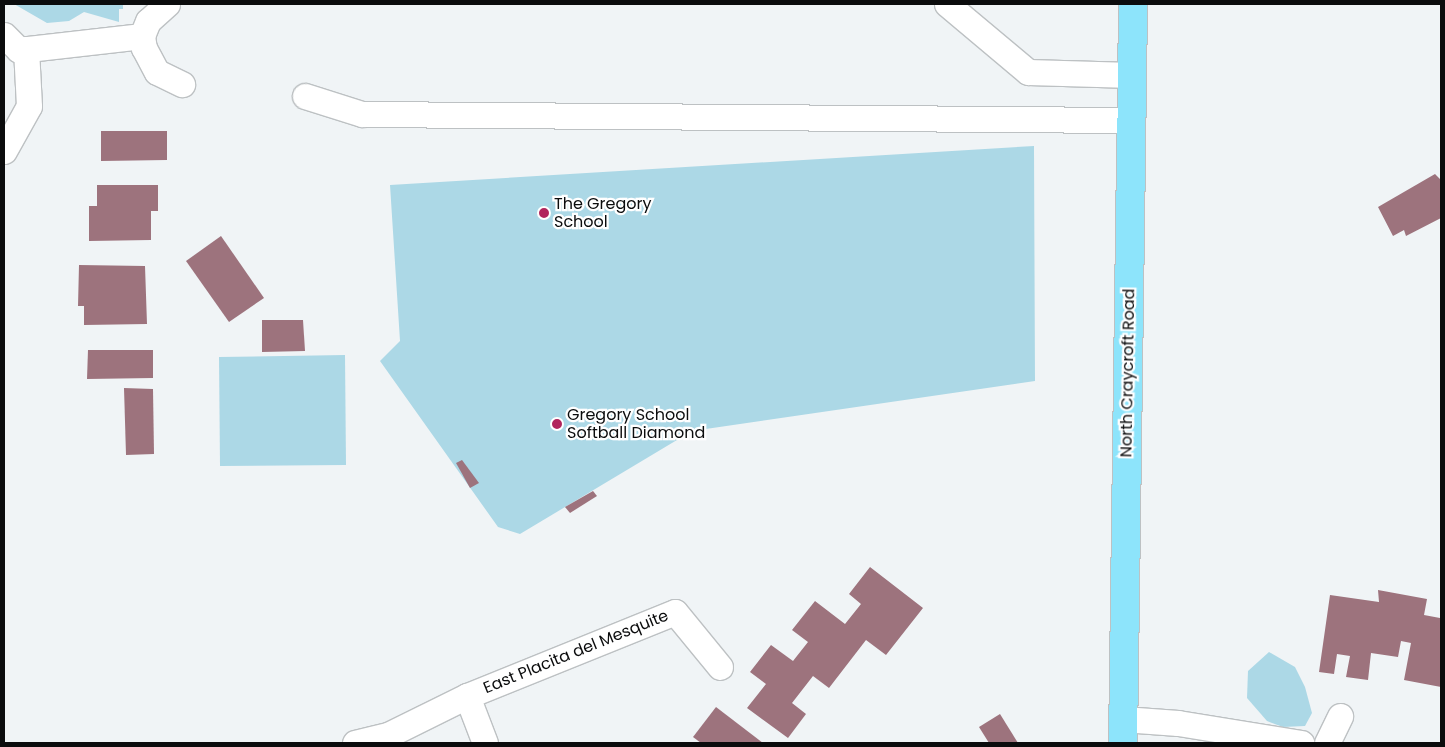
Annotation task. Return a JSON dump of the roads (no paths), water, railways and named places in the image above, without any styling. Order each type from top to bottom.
[{"type":"main road","name":"North Craycroft Road","points":[[1123,731],[1133,4]]},
{"type":"street","points":[[167,4],[148,21],[142,36],[148,61],[157,72],[182,84]]},
{"type":"street","points":[[947,4],[1028,72],[1132,75]]},
{"type":"street","points":[[4,35],[19,50],[142,36]]},
{"type":"street","points":[[4,151],[29,106],[26,49]]},
{"type":"street","points":[[305,96],[362,114],[1131,120]]},
{"type":"street","name":"East Placita del Mesquite","points":[[355,743],[390,734],[467,696],[674,612],[720,667]]},
{"type":"street","name":"East Placita del Mesquite","points":[[467,696],[485,743]]},
{"type":"street","points":[[1327,743],[1340,716]]},
{"type":"street","points":[[1123,731],[1178,722],[1301,743]]},
{"type":"place","name":"The Gregory School","points":[[544,213]]},
{"type":"place","name":"Gregory School Softball Diamond","points":[[557,424]]}]
